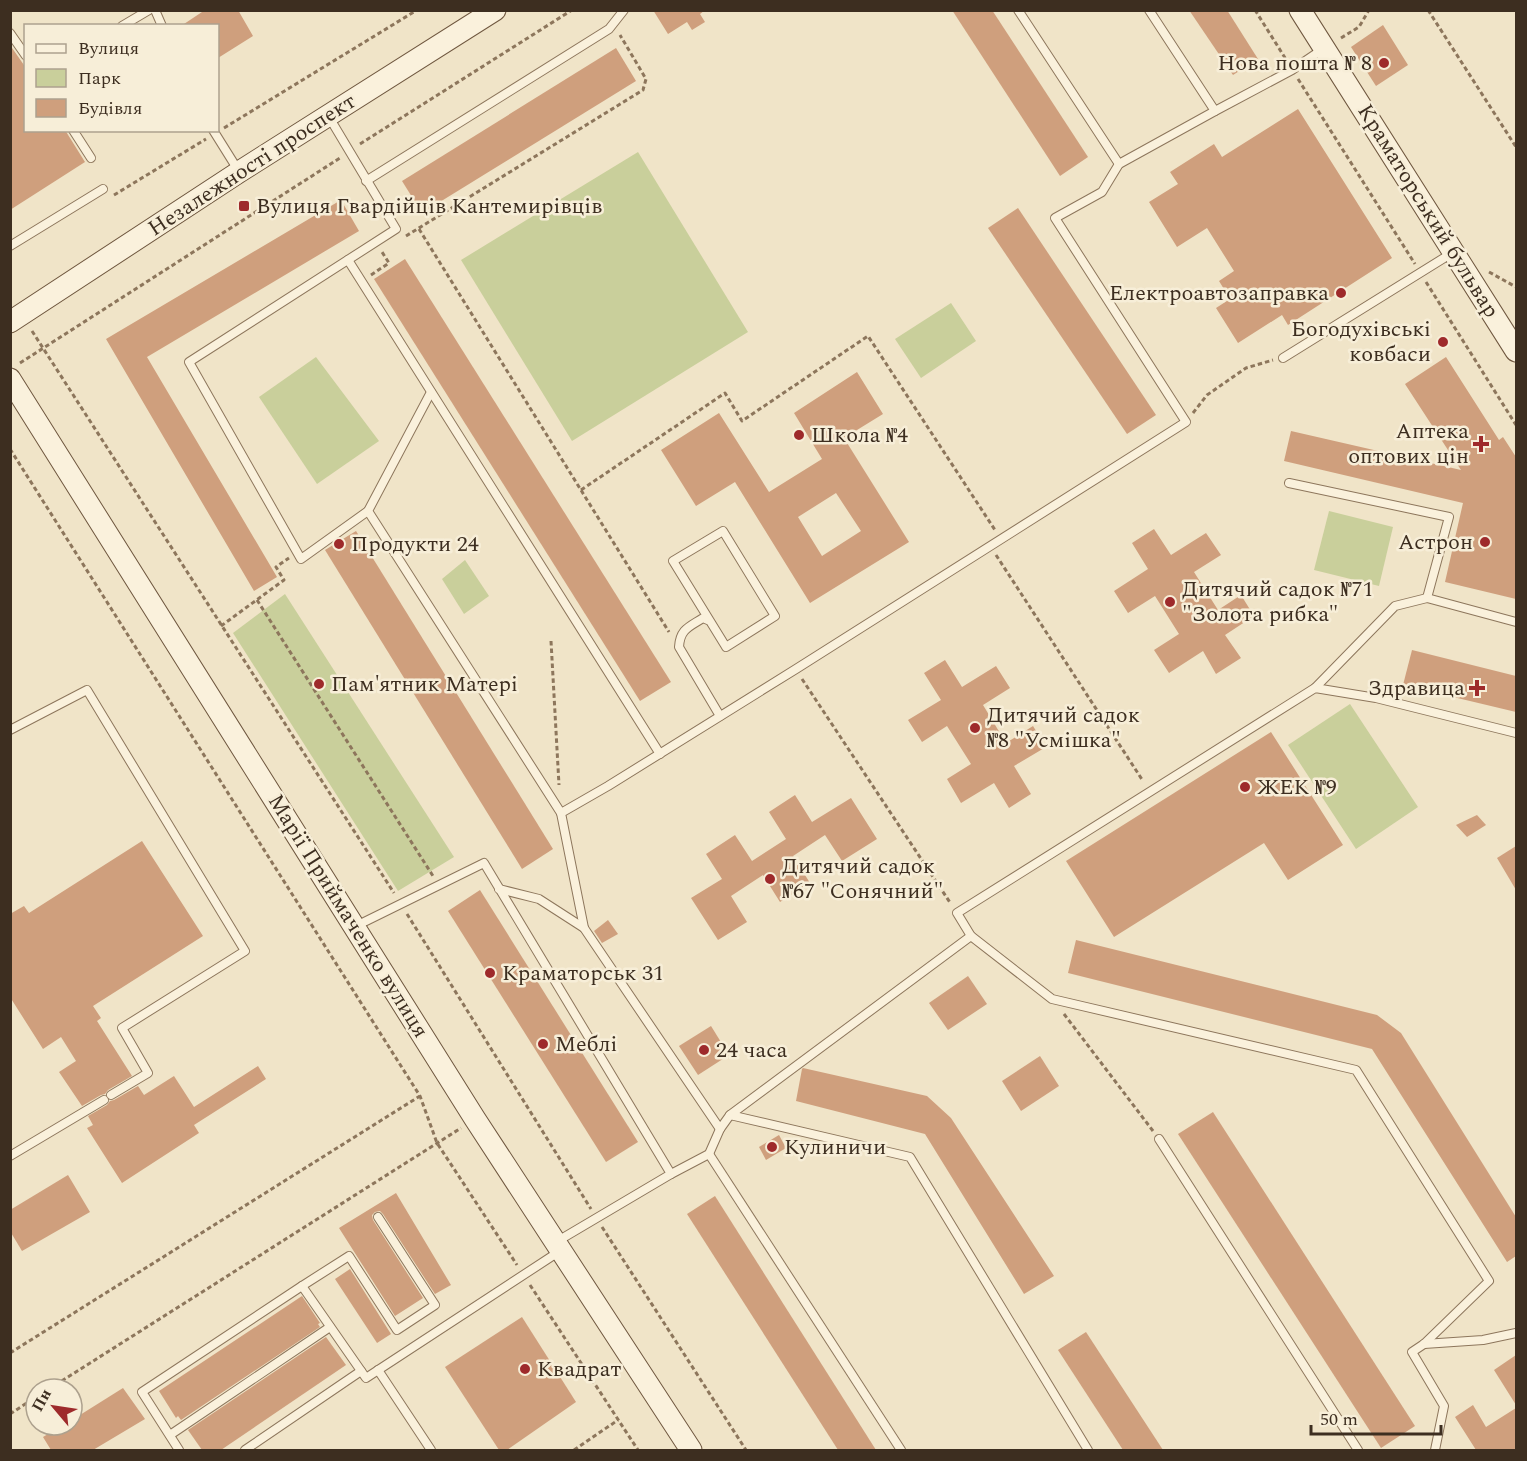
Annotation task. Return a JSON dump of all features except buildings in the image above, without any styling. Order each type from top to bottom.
[{"type":"street","name":"Незалежності проспект","points":[[16,318],[239,172],[495,10]]},
{"type":"street","name":"Краматорський бульвар","points":[[1300,10],[1516,351]]},
{"type":"street","name":"Марії Приймаченко вулиця","points":[[14,371],[354,926],[691,1450]]},
{"type":"lane","points":[[125,24],[149,10]]},
{"type":"lane","points":[[155,10],[161,24]]},
{"type":"lane","points":[[366,181],[609,29],[624,10]]},
{"type":"lane","points":[[1018,10],[1119,164]]},
{"type":"lane","points":[[1149,10],[1215,111]]},
{"type":"lane","points":[[10,33],[24,53]]},
{"type":"lane","points":[[561,813],[796,669],[1186,422],[1055,218],[1102,192],[1119,164],[1292,70],[1324,48]]},
{"type":"lane","points":[[328,116],[396,230],[189,362],[301,559],[368,511],[431,392]]},
{"type":"lane","points":[[75,132],[91,158]]},
{"type":"lane","points":[[214,132],[239,172]]},
{"type":"lane","points":[[10,246],[103,189]]},
{"type":"lane","points":[[1283,358],[1454,252]]},
{"type":"lane","points":[[348,260],[660,754]]},
{"type":"lane","points":[[1289,483],[1449,517],[1427,598]]},
{"type":"lane","points":[[368,511],[561,813],[584,928],[720,1129]]},
{"type":"lane","points":[[723,531],[775,616],[726,647],[705,616],[673,561],[723,531]]},
{"type":"lane","points":[[1436,1450],[1444,1406],[1413,1352],[1488,1281],[1356,1070],[1052,999],[971,936],[957,913],[1315,688],[1395,606],[1427,598],[1516,622]]},
{"type":"lane","points":[[705,616],[683,631],[679,638],[679,647],[720,716]]},
{"type":"lane","points":[[1315,688],[1376,698],[1516,733]]},
{"type":"lane","points":[[10,730],[87,690],[245,951],[122,1028],[148,1073],[10,1156]]},
{"type":"lane","points":[[354,926],[484,863],[671,1174]]},
{"type":"lane","points":[[499,889],[539,900],[584,928]]},
{"type":"lane","points":[[302,1286],[366,1378],[597,1218],[709,1154],[720,1129],[730,1115],[971,936]]},
{"type":"lane","points":[[730,1115],[910,1157],[1088,1450]]},
{"type":"lane","points":[[1159,1139],[1358,1450]]},
{"type":"lane","points":[[709,1154],[901,1450]]},
{"type":"lane","points":[[179,1450],[142,1392],[349,1256],[397,1330],[435,1305],[378,1217]]},
{"type":"lane","points":[[170,1435],[330,1327]]},
{"type":"lane","points":[[1424,1344],[1483,1340],[1516,1333]]},
{"type":"lane","points":[[378,1370],[431,1450]]},
{"type":"lane","points":[[244,1450],[361,1371]]},
{"type":"path","points":[[14,371],[43,349],[572,10]]},
{"type":"path","points":[[1255,10],[1516,425]]},
{"type":"path","points":[[1324,48],[1359,27],[1369,10]]},
{"type":"path","points":[[1428,10],[1516,147]]},
{"type":"path","points":[[400,240],[643,90],[646,79],[612,24]]},
{"type":"path","points":[[419,228],[679,647]]},
{"type":"path","points":[[362,281],[389,264],[376,243]]},
{"type":"path","points":[[16,318],[43,349],[400,904],[746,1450]]},
{"type":"path","points":[[581,490],[725,393],[742,421],[868,336],[1001,539]]},
{"type":"path","points":[[1186,422],[1207,395],[1246,368],[1283,358]]},
{"type":"path","points":[[10,449],[420,1096],[10,1353]]},
{"type":"path","points":[[990,546],[1150,791]]},
{"type":"path","points":[[221,626],[284,580],[276,567],[298,552]]},
{"type":"path","points":[[257,600],[439,885]]},
{"type":"path","points":[[551,640],[561,813]]},
{"type":"path","points":[[796,669],[957,913]]},
{"type":"path","points":[[1052,999],[1159,1139]]},
{"type":"path","points":[[68,1377],[476,1119]]},
{"type":"path","points":[[10,1414],[24,1405]]},
{"type":"path","points":[[574,1450],[618,1420]]},
{"type":"green space","points":[[638,152],[748,332],[572,441],[461,260]]},
{"type":"green space","points":[[951,303],[976,341],[921,378],[895,339]]},
{"type":"green space","points":[[316,357],[379,441],[317,484],[259,397]]},
{"type":"green space","points":[[1329,511],[1393,527],[1379,586],[1314,570]]},
{"type":"green space","points":[[465,560],[489,596],[464,614],[442,579]]},
{"type":"green space","points":[[285,594],[454,857],[398,891],[233,633]]},
{"type":"green space","points":[[1350,704],[1418,807],[1356,849],[1288,745]]},
{"type":"place","name":"Нова пошта № 8","points":[[1384,63]]},
{"type":"place","name":"Вулиця Гвардійців Кантемирівців","points":[[244,206]]},
{"type":"place","name":"Електроавтозаправка","points":[[1341,293]]},
{"type":"place","name":"Богодухівські ковбаси","points":[[1443,342]]},
{"type":"place","name":"Школа №4","points":[[799,435]]},
{"type":"place","name":"Аптека оптових цін","points":[[1481,444]]},
{"type":"place","name":"Астрон","points":[[1485,542]]},
{"type":"place","name":"Продукти 24","points":[[339,544]]},
{"type":"place","name":"Дитячий садок №71 \"Золота рибка\"","points":[[1170,602]]},
{"type":"place","name":"Пам'ятник Матері","points":[[319,684]]},
{"type":"place","name":"Здравица","points":[[1477,688]]},
{"type":"place","name":"Дитячий садок №8 \"Усмішка\"","points":[[975,728]]},
{"type":"place","name":"ЖЕК №9","points":[[1245,787]]},
{"type":"place","name":"Дитячий садок №67 \"Сонячний\"","points":[[770,879]]},
{"type":"place","name":"Краматорськ 31","points":[[490,973]]},
{"type":"place","name":"Меблі","points":[[543,1044]]},
{"type":"place","name":"24 часа","points":[[704,1050]]},
{"type":"place","name":"Кулиничи","points":[[772,1147]]},
{"type":"place","name":"Квадрат","points":[[525,1369]]}]
